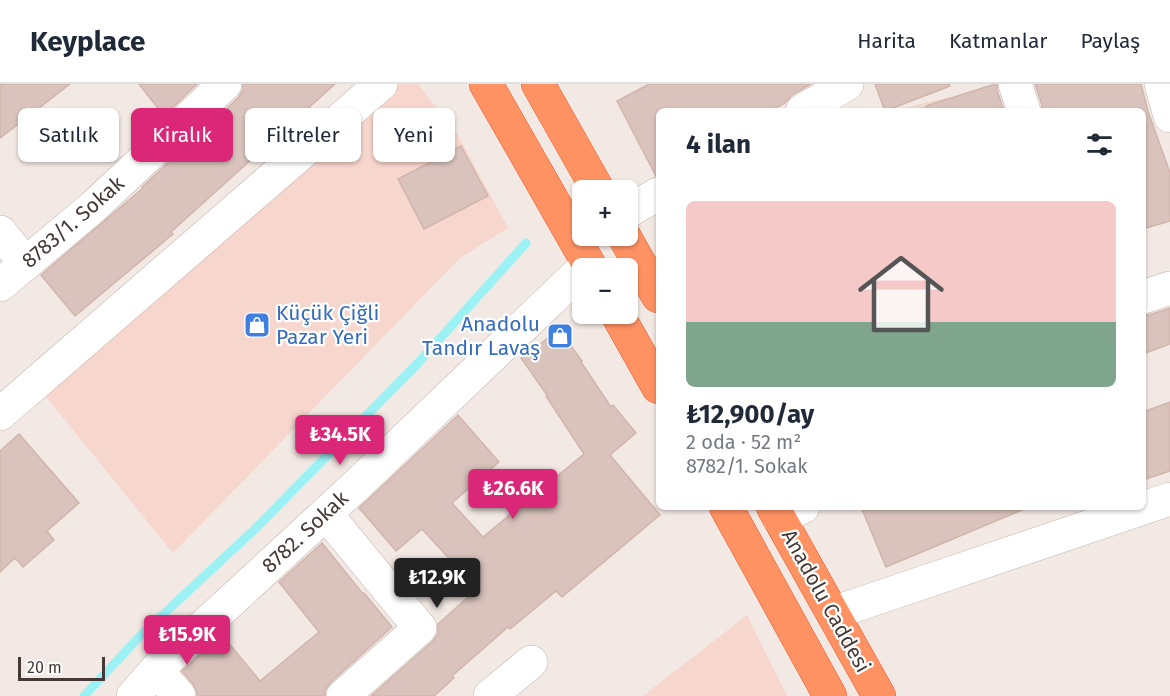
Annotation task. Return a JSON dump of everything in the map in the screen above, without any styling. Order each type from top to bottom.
[{"type":"highway","points":[[486,84],[581,258]]},
{"type":"highway","points":[[538,84],[592,180]]},
{"type":"highway","points":[[630,246],[656,292]]},
{"type":"highway","points":[[623,324],[656,383]]},
{"type":"highway","name":"Anadolu Caddesi","points":[[728,510],[830,696]]},
{"type":"highway","name":"Anadolu Caddesi","points":[[785,510],[833,613],[879,696]]},
{"type":"street","name":"8783/1. Sokak","points":[[0,285],[93,207],[225,84]]},
{"type":"street","points":[[0,414],[381,84]]},
{"type":"street","points":[[807,108],[847,84]]},
{"type":"street","points":[[1015,84],[1023,108]]},
{"type":"street","points":[[1161,84],[1170,116]]},
{"type":"street","points":[[638,206],[656,195]]},
{"type":"street","points":[[0,232],[26,264]]},
{"type":"street","name":"8782. Sokak","points":[[133,696],[156,669],[326,514],[572,281]]},
{"type":"street","points":[[1146,296],[1170,288]]},
{"type":"street","points":[[1146,507],[1170,499]]},
{"type":"street","points":[[833,613],[1137,510]]},
{"type":"street","points":[[326,514],[420,628],[343,696]]},
{"type":"street","points":[[490,696],[531,662]]},
{"type":"street","points":[[156,669],[179,696]]},
{"type":"shaded area","name":"Küçük Çiğli Pazar Yeri","points":[[397,84],[418,84],[437,108],[373,108],[373,162],[455,162],[455,131],[508,228],[460,258],[173,553],[42,392],[307,162],[361,162],[361,115]]},
{"type":"shaded area","points":[[949,97],[951,108],[904,108]]},
{"type":"shaded area","points":[[747,615],[787,696],[643,696]]},
{"type":"building","points":[[0,84],[70,84],[39,108],[18,108],[18,124],[0,138]]},
{"type":"building","points":[[139,84],[197,84],[172,108],[158,108]]},
{"type":"building","points":[[243,84],[335,84],[308,108],[245,108],[245,162],[249,162],[171,232],[173,234],[75,316],[41,275],[143,188],[169,162],[233,162],[233,108],[227,108],[243,90]]},
{"type":"building","points":[[649,84],[811,84],[776,108],[656,108],[656,176],[617,101]]},
{"type":"building","points":[[875,84],[949,84],[950,86],[893,108],[884,108]]},
{"type":"building","points":[[997,84],[1003,108],[926,108],[926,106]]},
{"type":"building","points":[[1035,84],[1141,84],[1170,173],[1170,221],[1146,228],[1146,108],[1042,108]]},
{"type":"building","points":[[461,146],[488,196],[424,229],[398,179],[430,162],[455,162],[455,149]]},
{"type":"building","points":[[1170,308],[1170,344],[1146,353],[1146,315]]},
{"type":"building","points":[[559,330],[611,407],[613,405],[636,433],[610,455],[660,515],[562,597],[556,591],[510,629],[508,627],[452,676],[454,678],[434,696],[371,696],[432,642],[438,634],[438,624],[477,589],[422,529],[396,551],[359,508],[458,415],[499,462],[452,503],[483,537],[584,454],[521,358]]},
{"type":"building","points":[[1170,402],[1170,471],[1146,479],[1146,411]]},
{"type":"building","points":[[19,434],[79,503],[47,531],[54,540],[23,567],[15,558],[0,572],[0,451]]},
{"type":"building","points":[[862,510],[1022,510],[886,567]]},
{"type":"building","points":[[322,543],[392,627],[331,682],[325,690],[325,696],[197,696],[193,684],[182,671],[222,635],[260,681],[319,632],[279,582]]},
{"type":"waterway","points":[[84,696],[141,635],[255,529],[418,363],[526,243]]},
{"type":"place","name":"Küçük Çiğli Pazar Yeri","points":[[257,325]]},
{"type":"place","name":"Anadolu Tandır Lavaş","points":[[560,336]]}]
